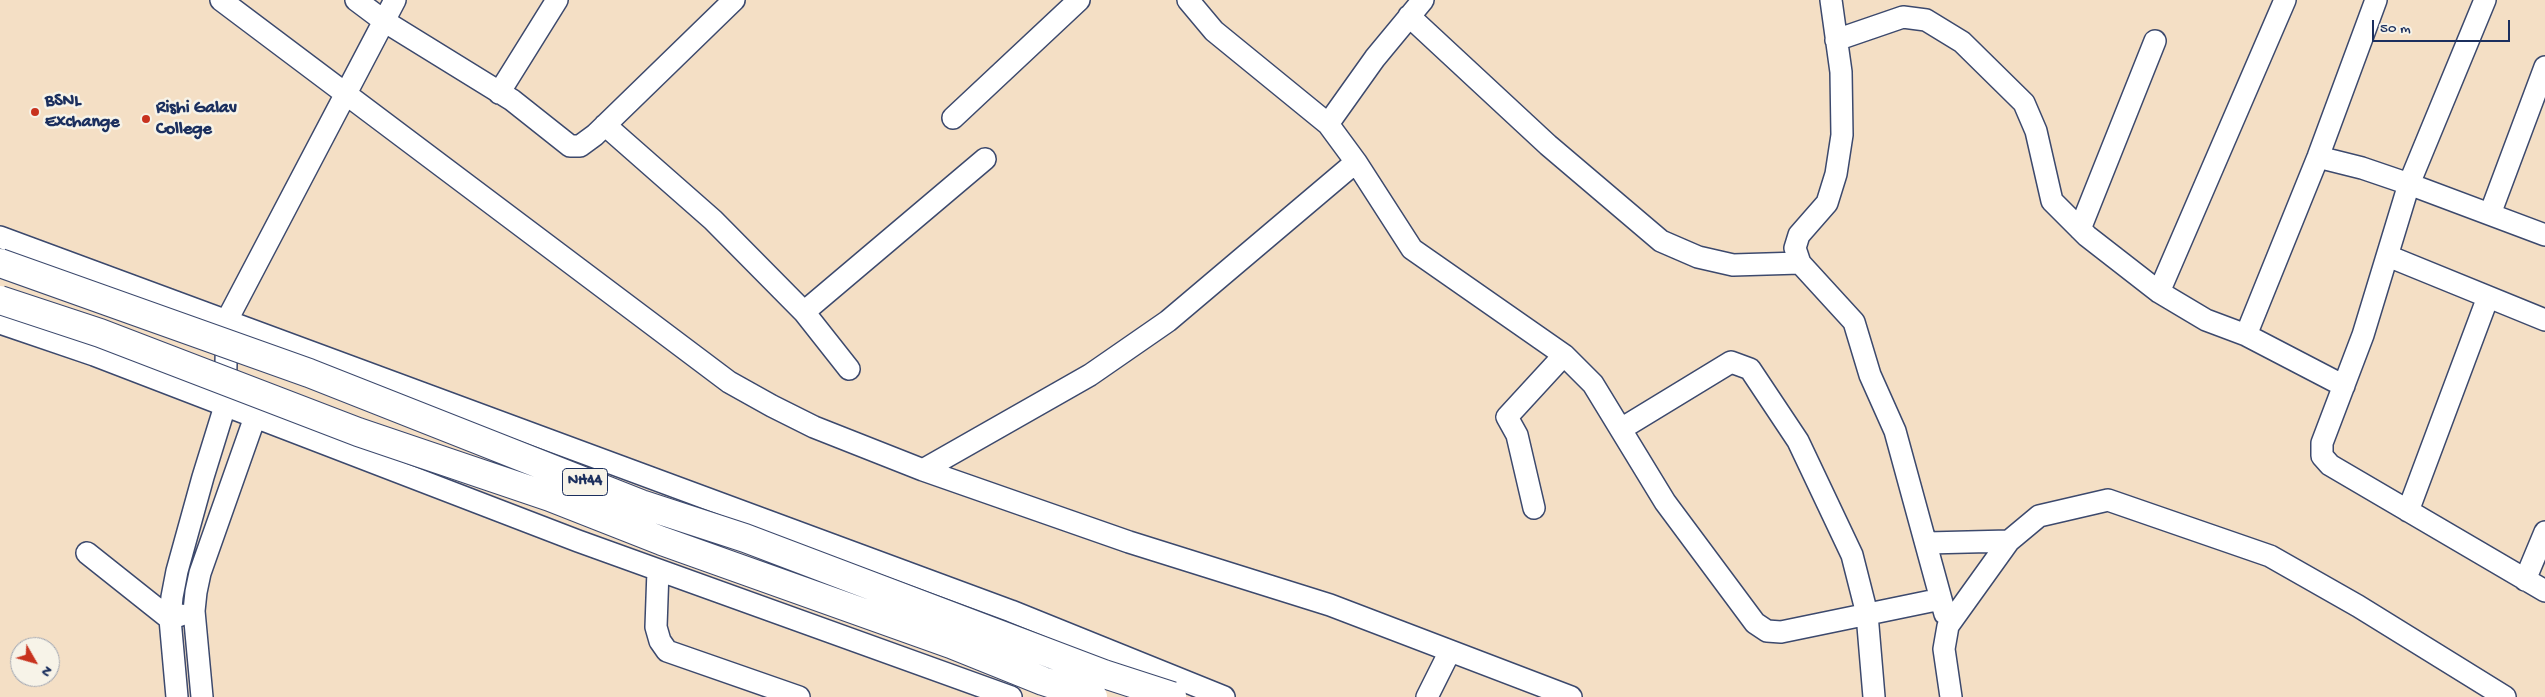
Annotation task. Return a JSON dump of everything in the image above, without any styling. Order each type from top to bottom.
[{"type":"highway","name":"NH44","points":[[0,263],[309,373],[641,504],[745,538],[1104,674],[1172,696]]},
{"type":"highway","name":"NH44","points":[[0,300],[100,333],[358,432],[550,497],[662,542],[951,644],[1043,681],[1093,697]]},
{"type":"street","points":[[221,0],[729,382],[814,427],[923,470],[1129,542],[1330,605],[1571,697]]},
{"type":"street","points":[[356,0],[384,21],[499,93],[570,146],[580,146],[605,125],[734,0]]},
{"type":"street","points":[[177,697],[170,619],[176,571],[225,406],[227,320],[394,0]]},
{"type":"street","points":[[499,93],[557,0]]},
{"type":"street","points":[[953,118],[1079,0]]},
{"type":"street","points":[[1188,0],[1214,31],[1328,124],[1356,162],[1412,249],[1564,354],[1593,384],[1665,502],[1755,623],[1767,631],[1781,632],[1941,599]]},
{"type":"street","points":[[1328,124],[1375,58],[1423,0]]},
{"type":"street","points":[[1831,0],[1840,72],[1842,135],[1836,174],[1827,203],[1798,235],[1795,248],[1800,263],[1854,322],[1870,375],[1895,432],[1927,543],[1948,626],[1944,649],[1950,697]]},
{"type":"street","points":[[2159,292],[2285,0]]},
{"type":"street","points":[[2246,336],[2318,157],[2376,0]]},
{"type":"street","points":[[2485,0],[2409,184],[2388,256],[2344,386],[2322,443],[2322,456],[2330,465],[2545,591]]},
{"type":"street","points":[[1409,16],[1548,145],[1661,241],[1698,257],[1733,265],[1800,263]]},
{"type":"street","points":[[1836,40],[1903,17],[1926,20],[1962,42],[2024,103],[2036,131],[2052,201],[2080,229],[2159,292],[2206,320],[2246,336],[2344,386]]},
{"type":"street","points":[[2080,229],[2155,42]]},
{"type":"street","points":[[2490,214],[2545,67]]},
{"type":"street","points":[[605,125],[713,220],[804,312],[849,369]]},
{"type":"street","points":[[2318,157],[2362,168],[2409,184],[2545,235]]},
{"type":"street","points":[[804,312],[985,159]]},
{"type":"street","points":[[923,470],[1090,375],[1168,321],[1356,162]]},
{"type":"street","points":[[0,237],[1011,611],[1224,697]]},
{"type":"street","points":[[2388,256],[2545,320]]},
{"type":"street","points":[[2408,511],[2488,297]]},
{"type":"street","points":[[0,323],[94,355],[658,570],[1011,697]]},
{"type":"street","points":[[1534,508],[1517,435],[1506,417],[1564,354]]},
{"type":"street","points":[[1621,429],[1731,362],[1750,369],[1798,440],[1852,555],[1867,614],[1874,697]]},
{"type":"street","points":[[202,697],[194,611],[200,573],[255,417]]},
{"type":"street","points":[[1948,626],[2009,541],[2039,516],[2108,500],[2270,556],[2358,606],[2505,697]]},
{"type":"street","points":[[2525,580],[2545,532]]},
{"type":"street","points":[[1927,543],[2009,541]]},
{"type":"street","points":[[87,553],[170,619]]},
{"type":"street","points":[[658,570],[656,627],[660,641],[667,651],[799,697]]},
{"type":"street","points":[[170,619],[194,611]]},
{"type":"street","points":[[1427,697],[1450,651]]},
{"type":"place","name":"BSNL Exchange","points":[[35,112]]},
{"type":"place","name":"Rishi Galav College","points":[[146,119]]}]
